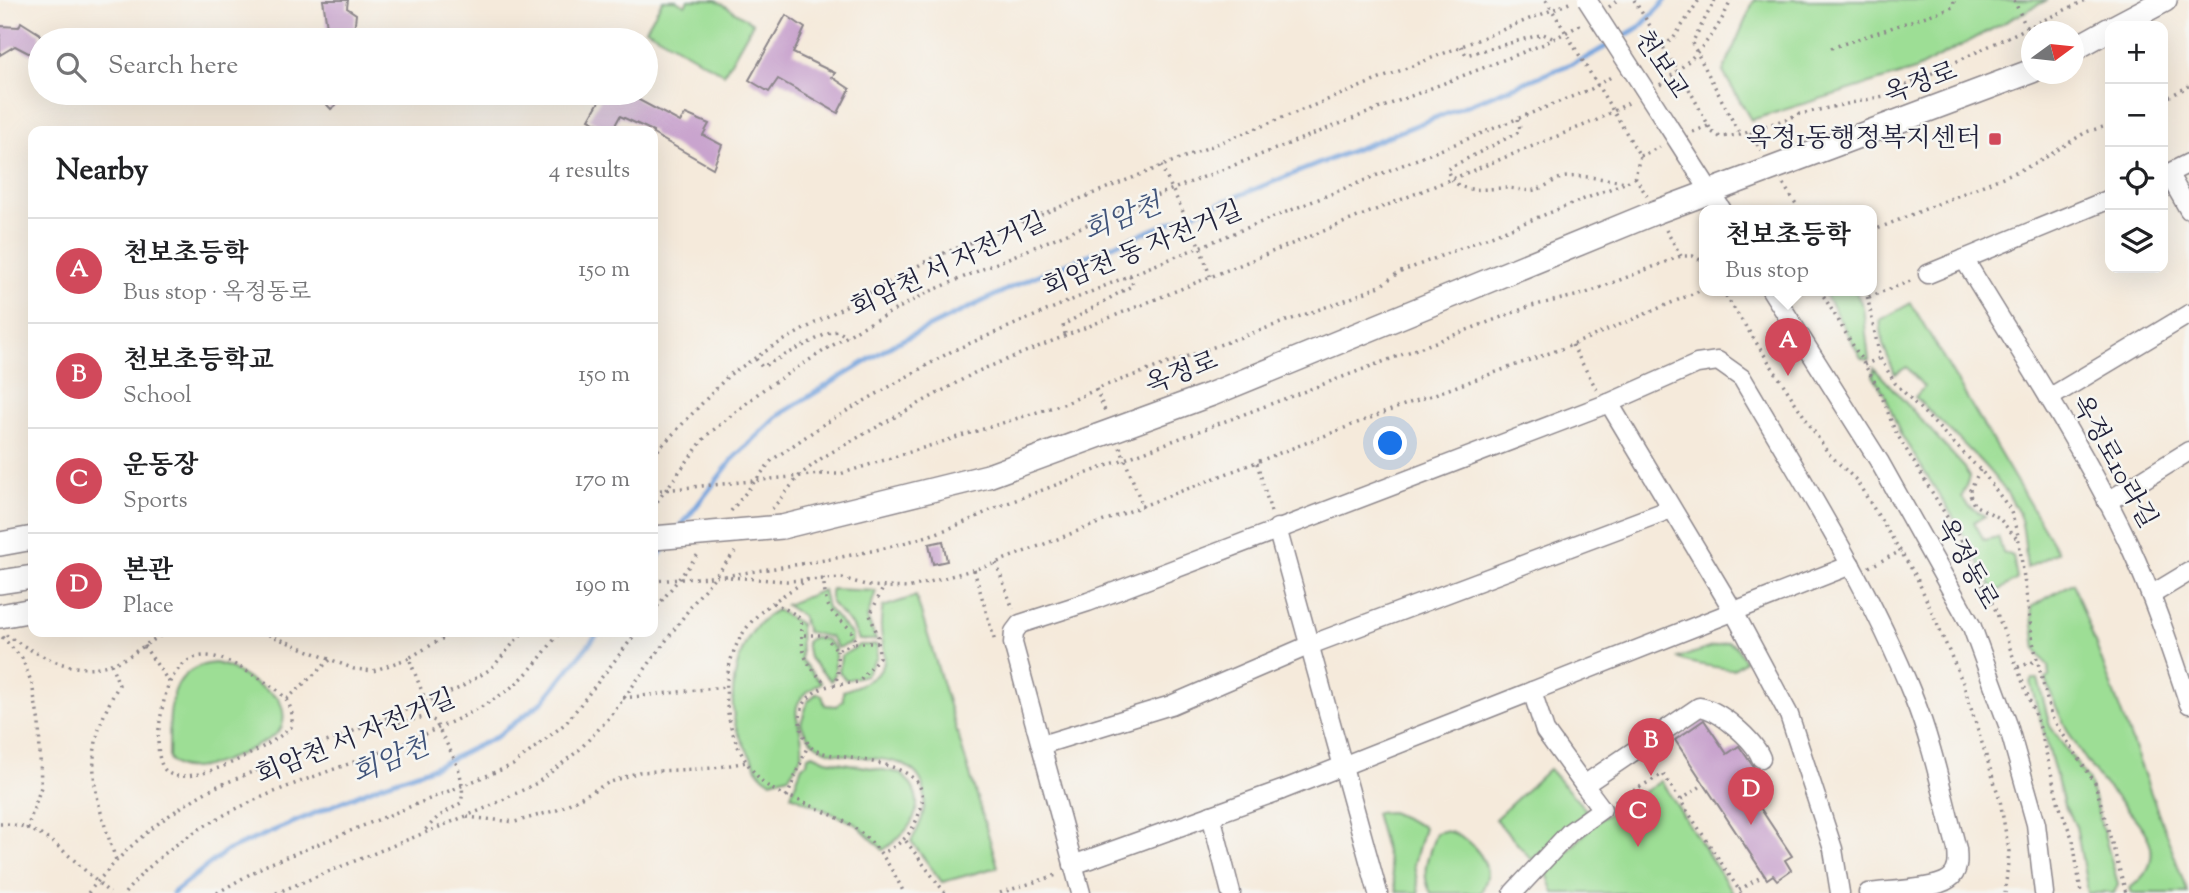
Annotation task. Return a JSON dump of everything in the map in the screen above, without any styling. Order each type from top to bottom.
[{"type":"main road","points":[[2125,21],[2165,0]]},
{"type":"main road","points":[[2084,43],[2105,32]]},
{"type":"main road","name":"옥정로","points":[[1717,200],[2021,76]]},
{"type":"main road","name":"옥정로","points":[[658,537],[774,521],[988,476],[1212,394],[1699,207]]},
{"type":"main road","points":[[0,544],[28,539]]},
{"type":"main road","points":[[0,582],[28,578]]},
{"type":"main road","points":[[0,616],[28,611]]},
{"type":"street","name":"천보교","points":[[1587,0],[1717,200]]},
{"type":"street","points":[[2168,173],[2189,163]]},
{"type":"street","points":[[2168,178],[2189,210]]},
{"type":"street","points":[[1928,274],[2105,201]]},
{"type":"street","name":"옥정로10라길","points":[[1965,259],[2049,398],[2107,502],[2151,595],[2189,704]]},
{"type":"street","name":"옥정동로","points":[[1775,296],[1879,461],[1972,627],[2008,725],[2036,824],[2045,893]]},
{"type":"street","points":[[2049,398],[2189,314]]},
{"type":"street","points":[[1081,893],[1068,869],[1041,746],[1013,643],[1014,632],[1020,624],[1088,602],[1697,364],[1718,361],[1742,378],[1859,567],[1914,698],[1958,866],[1947,880],[1868,893]]},
{"type":"street","points":[[1604,400],[1734,612],[1789,715],[1833,849],[1840,893]]},
{"type":"street","points":[[2107,502],[2189,451]]},
{"type":"street","points":[[1041,746],[1171,705],[1310,645],[1671,509]]},
{"type":"street","points":[[1277,528],[1378,893]]},
{"type":"street","points":[[1068,869],[1344,765],[1734,612],[1859,567]]},
{"type":"street","points":[[2151,595],[2189,572]]},
{"type":"street","points":[[1513,893],[1570,832],[1602,809],[1545,731],[1532,691]]},
{"type":"street","points":[[1584,785],[1699,707],[1712,711],[1751,740],[1761,758]]},
{"type":"street","points":[[1211,815],[1231,893]]},
{"type":"path","points":[[658,490],[840,474],[1066,403],[1104,386],[1351,298],[1380,286],[1398,273],[1627,183],[1635,177],[1640,156],[1546,0]]},
{"type":"path","points":[[658,450],[729,375],[932,258],[1577,0]]},
{"type":"path","points":[[1604,11],[1618,0]]},
{"type":"path","points":[[1634,0],[1712,132],[1720,137],[1740,135],[1800,114],[1884,96],[2021,32]]},
{"type":"path","points":[[1639,61],[1674,39],[1699,0]]},
{"type":"path","points":[[1715,0],[1692,43],[1740,135]]},
{"type":"path","points":[[1654,89],[1711,40],[1731,0]]},
{"type":"path","points":[[1831,48],[1953,7],[1954,0]]},
{"type":"path","points":[[2014,0],[2023,21]]},
{"type":"path","points":[[2043,21],[2085,0]]},
{"type":"path","name":"회암천 서 자전거길","points":[[658,501],[706,436],[765,388],[846,337],[962,276],[1173,189],[1555,39],[1584,22]]},
{"type":"path","points":[[1461,46],[1466,55],[1543,34],[1555,39]]},
{"type":"path","name":"회암천 동 자전거길","points":[[728,515],[772,460],[824,425],[952,351],[1130,275],[1591,89],[1615,75]]},
{"type":"path","points":[[2168,97],[2189,86]]},
{"type":"path","points":[[774,521],[800,475],[823,457],[976,372],[1597,120],[1643,96]]},
{"type":"path","points":[[1518,119],[1520,129],[1517,133],[1447,169],[1450,180],[1462,188],[1489,191],[1508,188],[1537,190],[1563,177],[1574,176],[1627,183]]},
{"type":"path","points":[[1877,229],[2037,163],[2086,132],[2105,126]]},
{"type":"path","points":[[1161,166],[1200,247],[1210,276]]},
{"type":"path","points":[[658,581],[724,576],[862,552],[955,528],[992,509],[1126,461],[1531,306],[1584,294],[1681,256],[1693,256],[1699,259]]},
{"type":"path","points":[[1877,294],[1928,274]]},
{"type":"path","points":[[1065,334],[1063,325],[1133,285],[1130,275]]},
{"type":"path","points":[[724,576],[786,581],[810,578],[851,579],[869,586],[908,588],[990,565],[1404,405],[1572,345],[1699,291]]},
{"type":"path","points":[[1726,296],[1828,453],[1856,480],[1916,576],[1963,683],[2000,800],[2009,852],[2005,893]]},
{"type":"path","points":[[1869,297],[1880,358],[1895,383],[1980,470],[2010,509],[2018,541],[2036,660],[2055,726],[2095,783],[2126,893]]},
{"type":"path","points":[[756,358],[762,367],[830,332],[838,331],[846,337]]},
{"type":"path","points":[[1572,345],[1604,400]]},
{"type":"path","points":[[1864,365],[1880,358]]},
{"type":"path","points":[[1126,461],[1143,507]]},
{"type":"path","points":[[1980,470],[1969,492],[1974,505],[1998,517],[2018,541]]},
{"type":"path","points":[[658,606],[705,545]]},
{"type":"path","points":[[277,893],[464,817],[537,783],[578,751],[624,698],[698,597],[740,546]]},
{"type":"path","points":[[1859,567],[1900,551]]},
{"type":"path","points":[[810,578],[773,603],[749,624],[730,657],[726,687],[735,740],[762,782],[787,797],[860,829],[883,853],[904,893]]},
{"type":"path","points":[[823,578],[829,608],[855,635],[855,643]]},
{"type":"path","points":[[883,853],[905,841],[922,807],[919,787],[910,775],[886,765],[826,755],[808,745],[799,727],[805,700],[827,686],[853,684],[866,678],[879,657],[880,643],[870,615],[884,586]]},
{"type":"path","points":[[773,603],[800,618],[804,635],[804,655],[827,686]]},
{"type":"path","points":[[0,633],[51,662],[69,668],[111,664],[160,637]]},
{"type":"path","points":[[0,633],[22,658],[32,684],[39,723],[41,787],[27,828]]},
{"type":"path","points":[[804,635],[824,635],[837,650],[838,676],[832,685]]},
{"type":"path","points":[[274,637],[330,660],[373,671],[409,658],[445,637]]},
{"type":"path","points":[[88,893],[144,831],[213,788],[460,688],[492,668],[519,637]]},
{"type":"path","name":"회암천 서 자전거길","points":[[125,893],[159,857],[184,836],[213,819],[439,728],[498,697],[519,680],[555,637]]},
{"type":"path","points":[[217,893],[264,866],[465,787],[513,765],[566,723],[633,637]]},
{"type":"path","points":[[837,650],[855,643],[880,643]]},
{"type":"path","points":[[144,646],[169,682],[160,713],[159,733],[162,763],[170,774],[178,776],[221,767],[282,738],[291,727],[293,719],[287,699],[277,689],[223,657],[212,655],[188,661],[170,682]]},
{"type":"path","points":[[409,658],[426,702]]},
{"type":"path","points":[[287,699],[330,660]]},
{"type":"path","points":[[2018,667],[2036,660]]},
{"type":"path","points":[[111,664],[119,685],[98,737],[92,772],[94,796],[116,860]]},
{"type":"path","points":[[624,698],[726,687]]},
{"type":"path","points":[[382,720],[384,726],[425,717],[435,721],[462,777],[465,787],[461,803],[438,817],[421,835]]},
{"type":"path","points":[[787,797],[808,745]]},
{"type":"path","points":[[464,817],[495,823],[515,822],[557,810],[608,783],[639,772],[715,768],[747,762]]},
{"type":"path","points":[[1602,809],[1659,774],[1667,777],[1740,891],[1764,875]]},
{"type":"path","points":[[1681,800],[1704,784]]},
{"type":"path","points":[[0,824],[27,828],[50,841],[110,893]]},
{"type":"path","points":[[905,841],[944,893]]},
{"type":"path","points":[[1000,893],[1068,869]]},
{"type":"green space","points":[[663,0],[676,0],[685,5],[688,0],[716,0],[753,23],[724,74],[658,36],[658,28],[647,28]]},
{"type":"green space","points":[[1754,0],[2047,0],[1915,70],[1751,120],[1723,72]]},
{"type":"green space","points":[[1826,296],[1858,296],[1863,307],[1869,360],[1861,358]]},
{"type":"green space","points":[[1911,303],[2058,552],[2027,568],[2021,520],[2004,489],[1975,456],[1915,397],[1924,387],[1907,367],[1895,374],[1883,345],[1880,320]]},
{"type":"green space","points":[[1874,368],[1965,468],[1969,477],[1962,497],[1968,506],[1985,516],[1974,522],[1984,540],[1998,537],[2003,552],[2013,556],[2017,579],[1995,593],[1960,528],[1900,433],[1885,395],[1873,376]]},
{"type":"green space","points":[[2073,583],[2188,893],[2132,893],[2130,888],[2144,875],[2151,860],[2148,838],[2136,819],[2102,782],[2080,751],[2050,692],[2046,679],[2049,677],[2048,666],[2036,650],[2031,607]]},
{"type":"green space","points":[[831,589],[876,591],[867,618],[876,640],[859,640],[853,627],[831,603]]},
{"type":"green space","points":[[823,590],[827,608],[852,635],[852,642],[838,648],[830,637],[807,632],[802,616],[786,605]]},
{"type":"green space","points":[[916,596],[998,867],[942,882],[911,841],[924,809],[925,798],[919,777],[899,763],[829,751],[808,736],[801,723],[808,701],[817,693],[822,695],[825,705],[837,706],[843,700],[843,691],[876,675],[883,666],[884,657],[881,622],[883,607]]},
{"type":"green space","points":[[777,610],[800,624],[801,660],[821,683],[800,699],[797,707],[802,740],[799,761],[789,776],[771,781],[759,771],[739,735],[733,712],[733,695],[738,661],[745,645],[753,631]]},
{"type":"green space","points":[[813,637],[827,640],[835,649],[835,674],[831,681],[809,658],[806,642]]},
{"type":"green space","points":[[1728,642],[1736,646],[1745,661],[1734,669],[1678,658]]},
{"type":"green space","points":[[860,645],[877,645],[877,657],[866,675],[846,680],[839,672],[841,656]]},
{"type":"green space","points":[[215,663],[229,667],[278,698],[283,711],[282,725],[268,740],[221,762],[189,768],[177,766],[169,758],[173,697],[186,674],[198,667]]},
{"type":"green space","points":[[2032,679],[2038,679],[2050,726],[2089,781],[2118,884],[2114,893],[2088,893],[2076,826],[2064,805],[2030,682]]},
{"type":"green space","points":[[813,754],[826,760],[900,773],[910,784],[917,804],[915,814],[903,833],[883,850],[856,824],[791,795],[802,766],[807,763],[808,756]]},
{"type":"green space","points":[[1549,769],[1587,811],[1532,860],[1495,819]]},
{"type":"green space","points":[[1661,781],[1733,893],[1554,893],[1547,873],[1597,821]]},
{"type":"green space","points":[[1391,812],[1424,827],[1414,864],[1419,893],[1397,892],[1375,813]]},
{"type":"green space","points":[[1444,831],[1467,841],[1484,861],[1487,877],[1481,893],[1431,893],[1427,885],[1426,863],[1436,833]]},
{"type":"building","points":[[323,0],[348,0],[347,8],[356,14],[354,28],[327,28]]},
{"type":"building","points":[[786,15],[805,28],[793,53],[835,73],[832,77],[850,89],[838,113],[778,79],[769,92],[749,80]]},
{"type":"building","points":[[21,22],[30,28],[28,28],[28,53],[15,46],[0,55],[0,26],[19,27]]},
{"type":"building","points":[[597,105],[648,105],[680,122],[686,114],[709,124],[703,135],[722,145],[713,168],[658,137],[658,126],[642,126],[620,116],[615,126],[602,126],[589,119]]},
{"type":"building","points":[[943,541],[947,561],[933,564],[929,544]]},
{"type":"building","points":[[1704,720],[1727,754],[1739,746],[1762,779],[1759,781],[1762,786],[1751,794],[1792,856],[1785,860],[1791,870],[1777,880],[1773,875],[1767,879],[1675,740]]},
{"type":"waterway","name":"회암천","points":[[678,530],[732,460],[779,415],[896,343],[1033,277],[1586,58],[1641,26],[1666,0]]},
{"type":"waterway","name":"회암천","points":[[658,556],[668,543]]},
{"type":"waterway","name":"회암천","points":[[173,893],[226,851],[381,785],[432,768],[496,737],[542,702],[595,637]]},
{"type":"place","name":"옥정1동행정복지센터","points":[[1995,139]]},
{"type":"place","name":"천보초등학","points":[[1788,376]]},
{"type":"place","name":"천보초등학교","points":[[1651,776]]},
{"type":"place","name":"본관","points":[[1751,825]]},
{"type":"place","name":"운동장","points":[[1638,847]]}]
